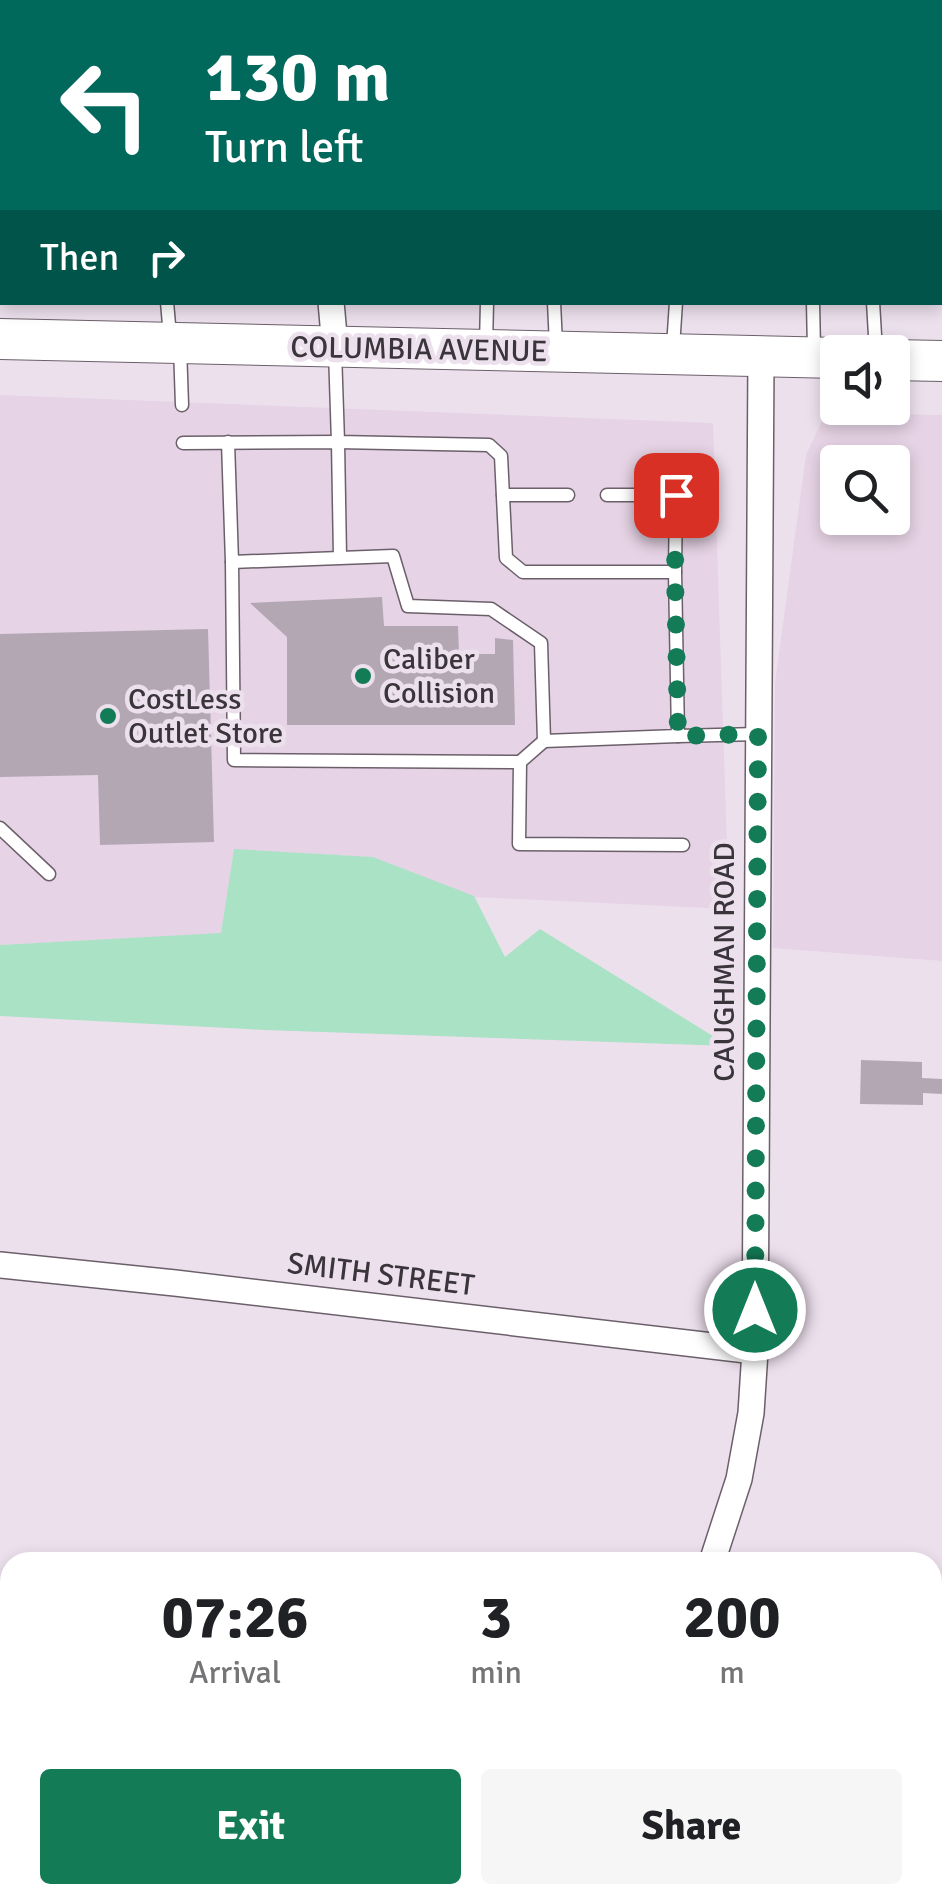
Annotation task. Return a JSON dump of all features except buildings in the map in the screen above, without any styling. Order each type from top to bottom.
[{"type":"main road","name":"COLUMBIA AVENUE","points":[[0,338],[820,358]]},
{"type":"main road","points":[[910,361],[942,362]]},
{"type":"street","points":[[331,305],[334,347]]},
{"type":"street","name":"CAUGHMAN ROAD","points":[[715,1552],[740,1478],[751,1413],[754,1350],[760,356]]},
{"type":"street","name":"SMITH STREET","points":[[0,1265],[754,1350]]},
{"type":"lane","points":[[168,305],[182,405]]},
{"type":"lane","points":[[486,350],[487,305]]},
{"type":"lane","points":[[554,305],[556,352]]},
{"type":"lane","points":[[672,354],[676,305]]},
{"type":"lane","points":[[814,305],[821,335]]},
{"type":"lane","points":[[873,305],[875,335]]},
{"type":"lane","points":[[334,347],[340,557]]},
{"type":"lane","points":[[183,442],[489,445],[501,456],[506,558],[524,572],[675,572]]},
{"type":"lane","points":[[228,442],[234,760],[520,762],[544,741],[758,734]]},
{"type":"lane","points":[[503,495],[568,495]]},
{"type":"lane","points":[[607,495],[676,495],[678,736]]},
{"type":"lane","points":[[232,562],[393,556],[408,606],[492,608],[541,643],[544,741]]},
{"type":"lane","points":[[520,762],[519,844],[683,845]]},
{"type":"lane","points":[[0,828],[49,874]]},
{"type":"shaded area","points":[[0,395],[713,423],[729,909],[474,897],[373,857],[234,850],[221,934],[0,945]]},
{"type":"shaded area","points":[[910,414],[942,415],[942,961],[773,948],[775,683],[806,455],[820,425],[910,425]]},
{"type":"shaded area","points":[[234,849],[373,857],[474,896],[505,957],[540,929],[729,1046],[265,1030],[0,1016],[0,945],[221,933]]},
{"type":"place","name":"Caliber Collision","points":[[363,676]]},
{"type":"place","name":"CostLess Outlet Store","points":[[108,716]]},
{"type":"route","points":[[676,495],[678,736],[758,734],[755,1310]]}]
